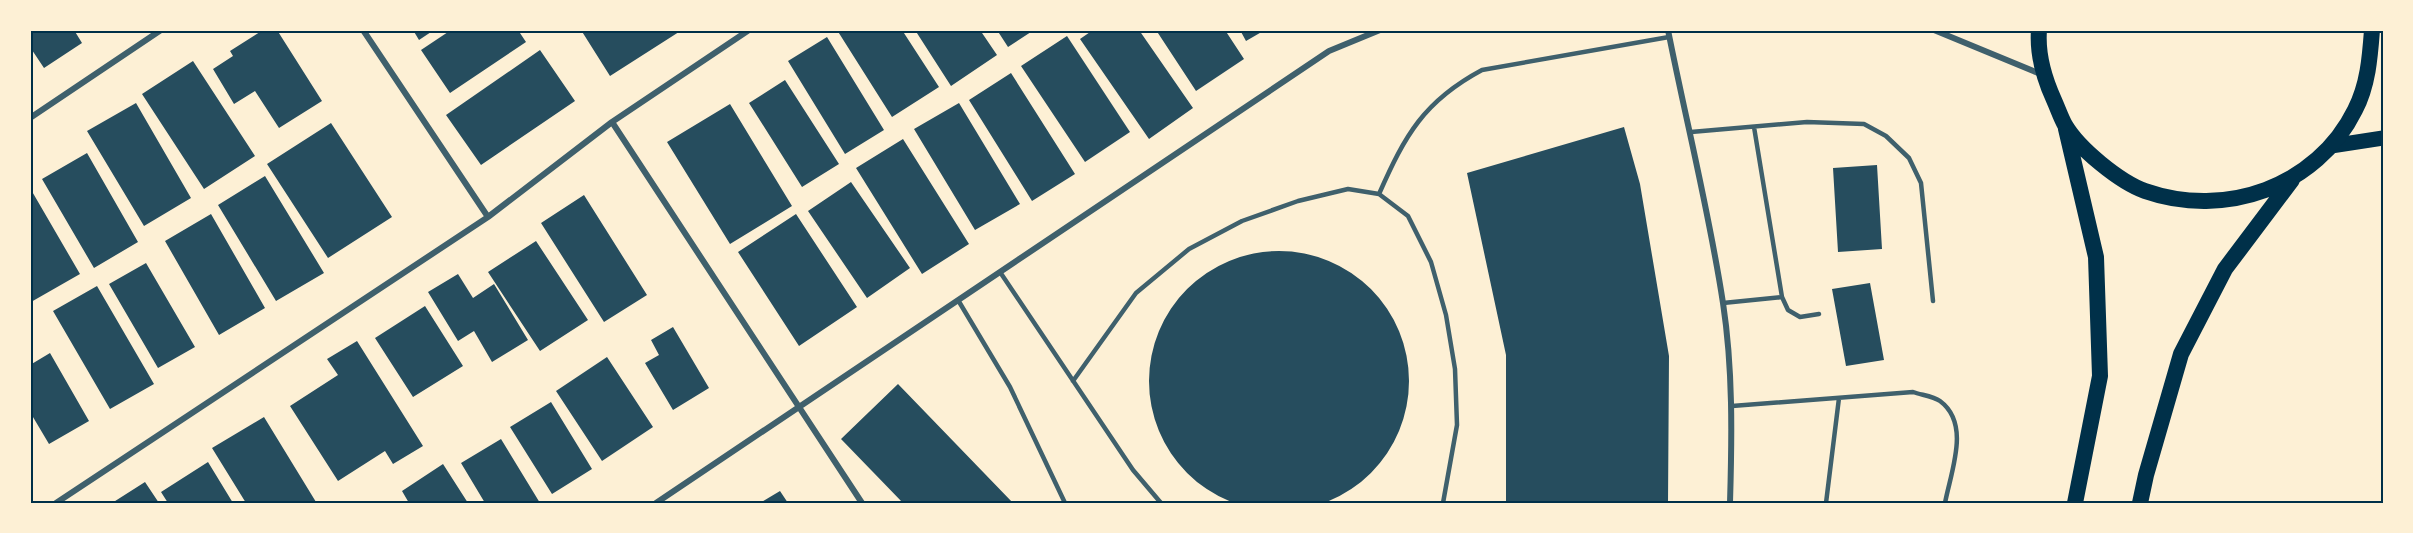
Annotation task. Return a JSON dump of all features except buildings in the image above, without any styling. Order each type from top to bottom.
[{"type":"highway","points":[[2039,30],[2043,75],[2066,126],[2096,257],[2100,376],[2075,503]]},
{"type":"highway","points":[[2140,503],[2181,354],[2225,269],[2292,179],[2331,146],[2355,110],[2369,68],[2372,30]]},
{"type":"highway","points":[[2066,126],[2100,165],[2144,191],[2194,202],[2235,199],[2245,198],[2292,179]]},
{"type":"main road","points":[[2331,146],[2383,138]]},
{"type":"street","points":[[30,118],[161,30]]},
{"type":"street","points":[[363,30],[488,217]]},
{"type":"street","points":[[56,503],[488,217],[612,122],[749,30]]},
{"type":"street","points":[[656,503],[1329,51],[1380,30]]},
{"type":"street","points":[[1934,30],[2043,75]]},
{"type":"street","points":[[1668,34],[1691,132],[1723,303],[1732,406],[1730,503]]},
{"type":"street","points":[[612,122],[862,503]]},
{"type":"lane","points":[[1379,194],[1399,148],[1427,111],[1455,85],[1482,70],[1668,34]]},
{"type":"lane","points":[[1691,132],[1808,122],[1863,124],[1886,136],[1908,158],[1921,183],[1933,300]]},
{"type":"lane","points":[[1754,127],[1782,297],[1788,310],[1800,317],[1819,314]]},
{"type":"lane","points":[[1073,381],[1136,293],[1189,249],[1242,221],[1298,201],[1348,189],[1379,194],[1408,216],[1431,262],[1446,315],[1455,369],[1457,424],[1443,503]]},
{"type":"lane","points":[[1000,272],[1133,470],[1161,503]]},
{"type":"lane","points":[[1723,303],[1782,297]]},
{"type":"lane","points":[[958,300],[1010,387],[1065,503]]},
{"type":"lane","points":[[1732,406],[1913,392],[1938,399],[1952,412],[1958,434],[1945,503]]},
{"type":"lane","points":[[1826,503],[1839,398]]}]
